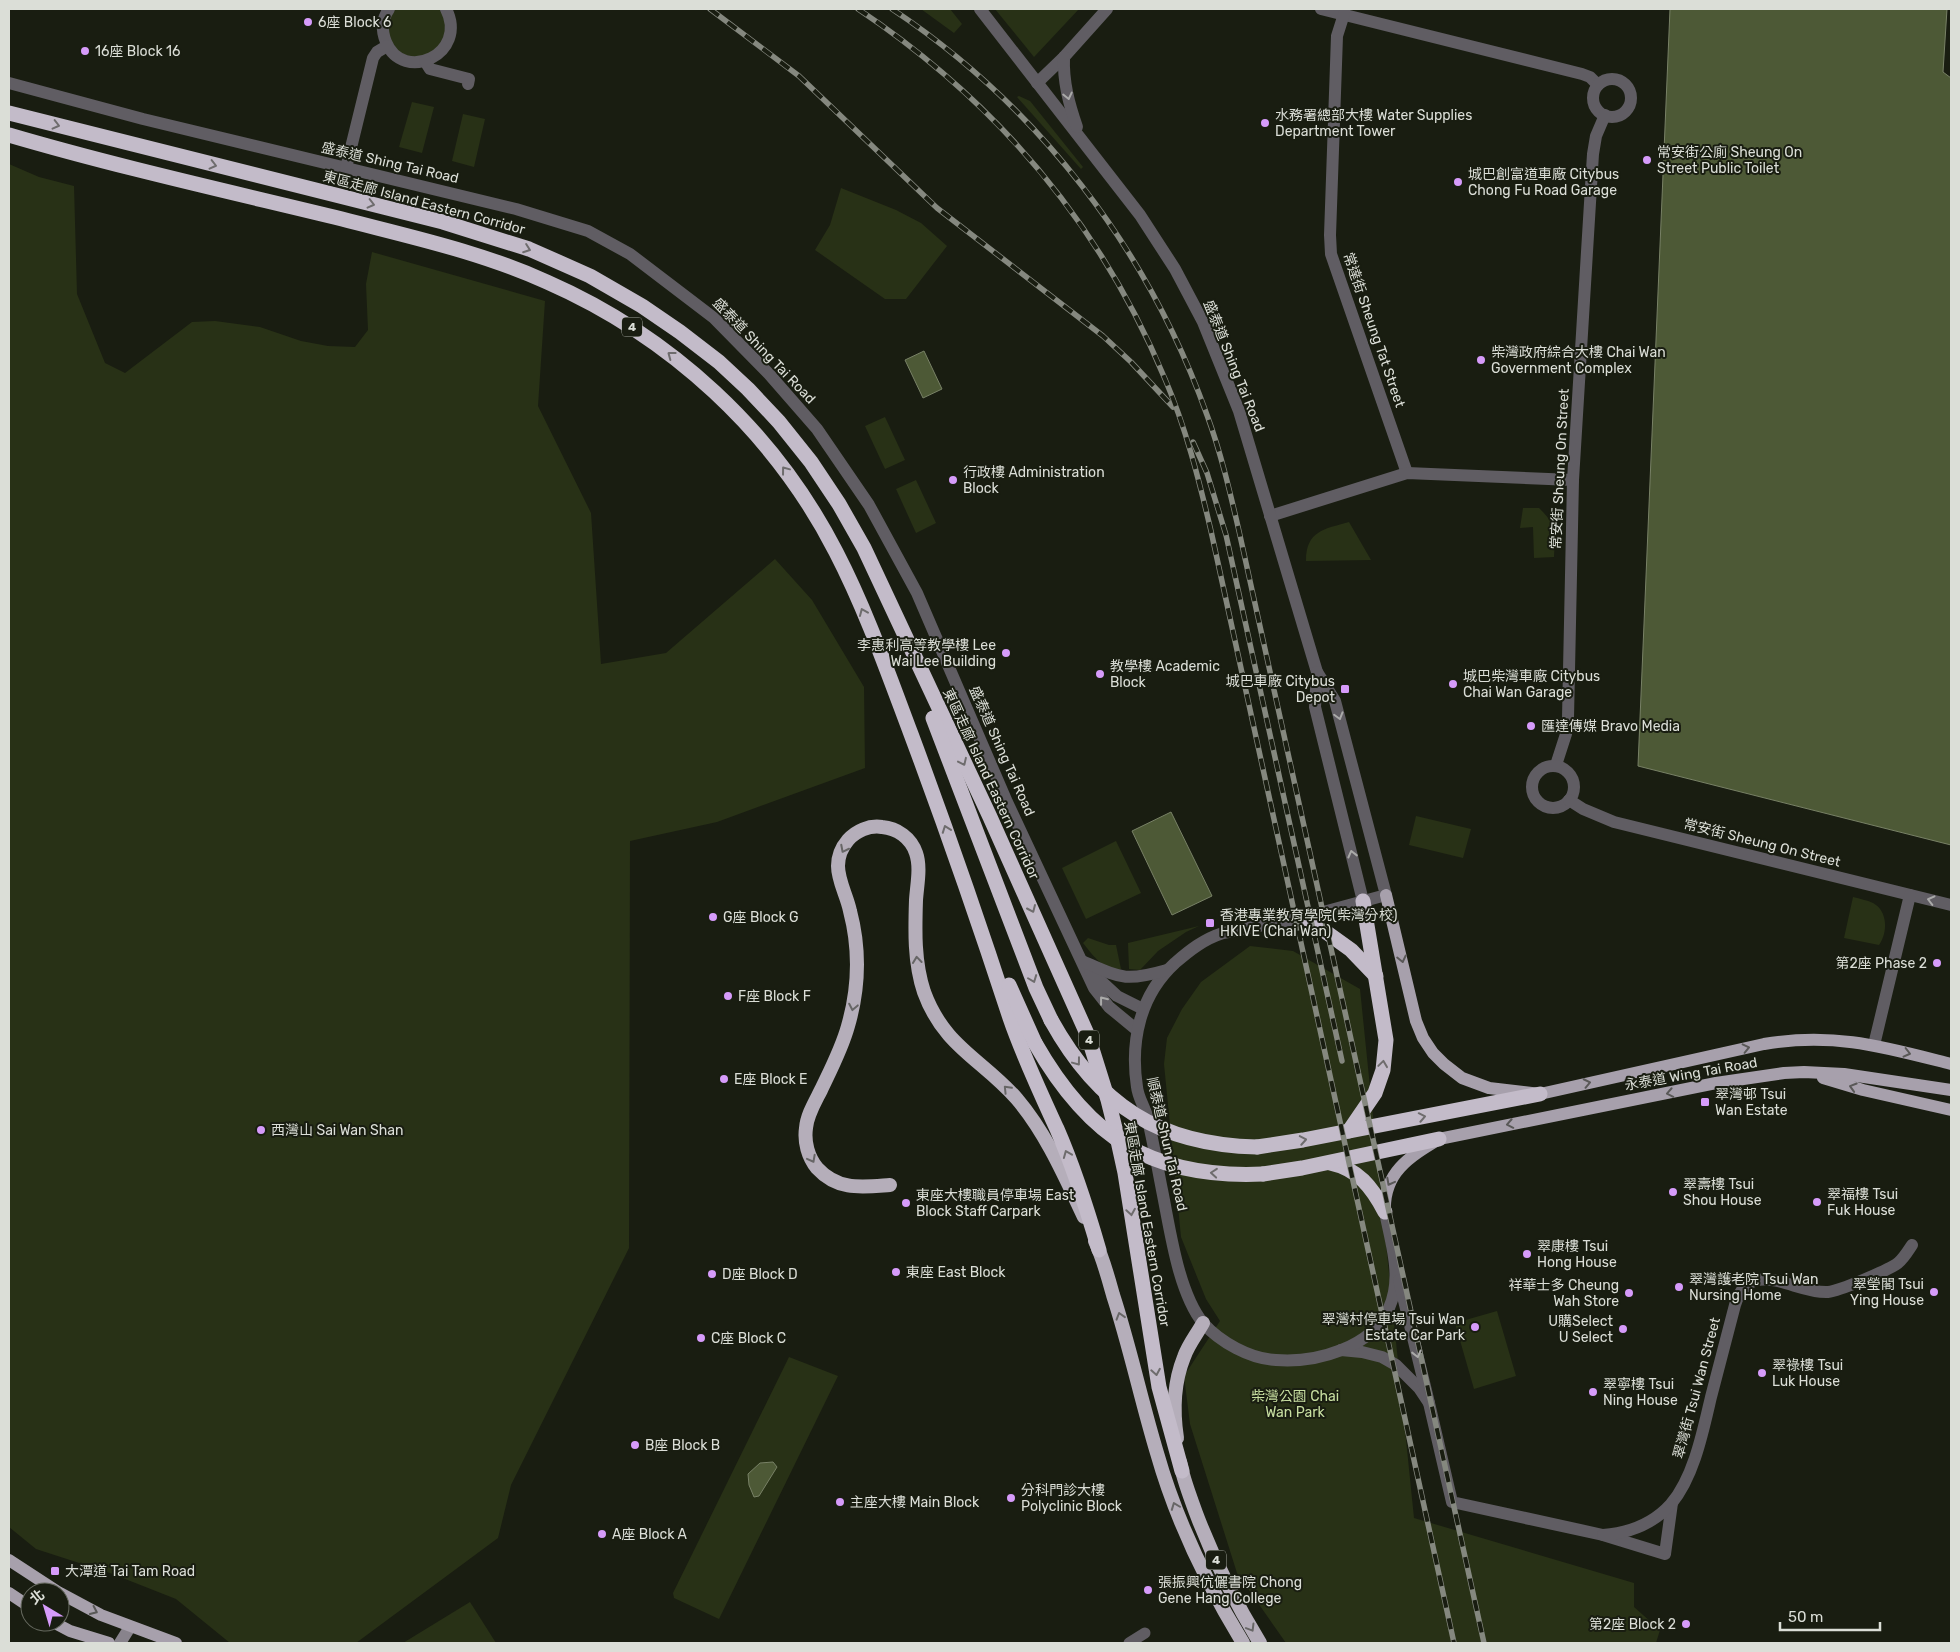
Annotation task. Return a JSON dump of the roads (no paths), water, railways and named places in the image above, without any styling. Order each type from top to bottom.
[{"type":"highway","name":"東區走廊 Island Eastern Corridor","points":[[9,113],[443,222],[529,249],[590,276],[642,306],[680,332],[719,362],[767,409],[800,448],[839,504],[864,548],[990,817],[1076,1007],[1108,1100],[1125,1173],[1159,1387],[1182,1472],[1210,1546],[1232,1592],[1260,1643]]},
{"type":"highway","name":"4","points":[[9,135],[440,244],[495,261],[549,282],[627,324],[676,359],[731,406],[773,453],[805,498],[836,551],[888,673],[963,875],[1016,1034],[1030,1071],[1071,1163],[1121,1319],[1157,1455],[1169,1490],[1206,1576],[1243,1643]]},
{"type":"highway","points":[[905,639],[1036,988],[1051,1020],[1070,1053],[1096,1084],[1120,1105],[1145,1121],[1183,1137],[1201,1142],[1256,1146],[1302,1140],[1540,1094]]},
{"type":"highway","points":[[890,1185],[850,1188],[835,1181],[819,1170],[813,1162],[805,1138],[805,1129],[810,1112],[844,1039],[853,1010],[856,990],[857,961],[854,930],[839,873],[839,860],[843,848],[853,836],[861,830],[876,826],[893,829],[901,833],[912,844],[918,857],[916,961],[924,990],[934,1013],[956,1044],[998,1080],[1026,1111],[1066,1179],[1099,1250]]},
{"type":"highway","points":[[963,875],[1035,1043],[1054,1075],[1075,1102],[1099,1126],[1125,1145],[1154,1159],[1184,1169],[1214,1174],[1263,1174],[1302,1168],[1439,1139]]},
{"type":"highway","points":[[1349,1131],[1375,1093],[1383,1070],[1386,1040],[1363,902]]},
{"type":"highway","points":[[1305,917],[1351,950],[1376,976]]},
{"type":"highway","points":[[1326,1162],[1339,1165],[1356,1174],[1372,1190],[1385,1212]]},
{"type":"highway","points":[[1182,1472],[1176,1434],[1176,1384],[1184,1356],[1203,1323]]},
{"type":"main road","name":"永泰道 Wing Tai Road","points":[[1386,895],[1416,1021],[1423,1038],[1433,1053],[1453,1072],[1489,1088],[1540,1094],[1782,1041],[1818,1039],[1874,1045],[1951,1064]]},
{"type":"main road","name":"永泰道 Wing Tai Road","points":[[1385,1212],[1386,1191],[1397,1171],[1417,1152],[1439,1139],[1716,1083],[1804,1072],[1859,1076],[1951,1090]]},
{"type":"main road","points":[[1804,1072],[1863,1090],[1951,1110]]},
{"type":"main road","points":[[9,1560],[42,1582]]},
{"type":"main road","points":[[9,1593],[20,1600]]},
{"type":"main road","points":[[70,1599],[130,1627],[176,1643]]},
{"type":"main road","points":[[120,1643],[130,1627]]},
{"type":"main road","points":[[70,1631],[109,1643]]},
{"type":"street","points":[[389,9],[382,26],[387,46],[401,58],[417,62],[435,57],[449,41],[451,30],[446,9]]},
{"type":"street","name":"盛泰道 Shing Tai Road","points":[[980,9],[1079,134],[1140,215],[1175,270],[1203,322],[1238,411],[1317,672],[1335,702],[1386,895]]},
{"type":"street","points":[[1037,83],[1064,57],[1107,9]]},
{"type":"street","points":[[1321,9],[1582,74],[1590,77],[1598,85]]},
{"type":"street","name":"常達街 Sheung Tat Street","points":[[1344,14],[1337,36],[1330,234],[1331,254],[1407,473]]},
{"type":"street","points":[[346,168],[373,58],[377,52],[387,46]]},
{"type":"street","points":[[1064,57],[1067,94],[1079,134]]},
{"type":"street","points":[[425,61],[430,69],[469,79],[468,84]]},
{"type":"street","points":[[1607,79],[1619,80],[1625,83],[1631,94],[1631,101],[1626,111],[1616,116],[1605,115],[1599,112],[1593,100],[1598,85],[1607,79]]},
{"type":"street","name":"盛泰道 Shing Tai Road","points":[[9,83],[143,119],[516,208],[588,231],[630,254],[714,318],[769,374],[818,429],[869,505],[917,593],[1007,802],[1094,988],[1109,1008],[1137,1030]]},
{"type":"street","name":"常安街 Sheung On Street","points":[[1556,766],[1566,734],[1568,718],[1573,480],[1592,154],[1596,136],[1605,115]]},
{"type":"street","points":[[1270,516],[1407,473],[1573,480]]},
{"type":"street","name":"盛泰道 Shing Tai Road","points":[[1317,672],[1315,707],[1363,902]]},
{"type":"street","points":[[1556,766],[1569,772],[1574,786],[1569,800],[1558,808],[1551,808],[1538,803],[1534,798],[1531,785],[1537,772],[1542,768],[1556,766]]},
{"type":"street","name":"常安街 Sheung On Street","points":[[1569,800],[1614,822],[1951,905]]},
{"type":"street","name":"順泰道 Shun Tai Road","points":[[1341,1350],[1298,1360],[1274,1360],[1250,1354],[1229,1344],[1203,1323],[1186,1290],[1178,1265],[1146,1115],[1137,1089],[1134,1048],[1143,1009],[1150,995],[1167,970],[1186,952],[1211,937],[1223,933],[1305,917],[1386,895]]},
{"type":"street","points":[[1874,1045],[1910,895]]},
{"type":"street","points":[[1082,961],[1116,976],[1127,978],[1142,977],[1167,970]]},
{"type":"street","name":"盛泰道 Shing Tai Road","points":[[1082,961],[1117,996],[1143,1009]]},
{"type":"street","points":[[1385,1212],[1397,1272],[1429,1403]]},
{"type":"street","name":"翠灣街 Tsui Wan Street","points":[[1603,1535],[1630,1531],[1649,1522],[1672,1502],[1683,1484],[1699,1446],[1737,1296],[1749,1283],[1767,1278],[1817,1291],[1833,1291],[1892,1266],[1904,1258],[1912,1244]]},
{"type":"street","points":[[1341,1350],[1356,1344],[1370,1335],[1381,1323],[1390,1308],[1397,1272]]},
{"type":"street","name":"翠灣街 Tsui Wan Street","points":[[1341,1350],[1362,1352],[1382,1357],[1389,1361],[1408,1376],[1429,1403],[1452,1502],[1603,1535],[1665,1554],[1672,1502]]},
{"type":"street","points":[[1649,1522],[1656,1520],[1663,1523],[1668,1529],[1668,1536]]},
{"type":"street","points":[[1129,1643],[1145,1633]]},
{"type":"railway","points":[[710,9],[799,76],[937,208],[1103,336],[1131,362],[1173,407]]},
{"type":"railway","points":[[858,9],[908,45],[955,84],[999,126],[1039,171],[1076,219],[1109,269],[1139,323],[1165,379],[1186,435],[1211,531],[1454,1643]]},
{"type":"railway","points":[[892,9],[945,47],[995,90],[1040,136],[1082,186],[1120,239],[1153,295],[1183,354],[1207,415],[1221,458],[1239,531],[1484,1643]]},
{"type":"railway","points":[[1193,442],[1207,473],[1226,535],[1342,1061]]},
{"type":"place","name":"6座 Block 6","points":[[308,22]]},
{"type":"place","name":"16座 Block 16","points":[[85,51]]},
{"type":"place","name":"水務署總部大樓 Water Supplies Department Tower","points":[[1265,123]]},
{"type":"place","name":"常安街公廁 Sheung On Street Public Toilet","points":[[1647,160]]},
{"type":"place","name":"城巴創富道車廠 Citybus Chong Fu Road Garage","points":[[1458,182]]},
{"type":"place","name":"柴灣政府綜合大樓 Chai Wan Government Complex","points":[[1481,360]]},
{"type":"place","name":"行政樓 Administration Block","points":[[953,480]]},
{"type":"place","name":"李惠利高等教學樓 Lee Wai Lee Building","points":[[1006,653]]},
{"type":"place","name":"教學樓 Academic Block","points":[[1100,674]]},
{"type":"place","name":"城巴柴灣車廠 Citybus Chai Wan Garage","points":[[1453,684]]},
{"type":"place","name":"城巴車廠 Citybus Depot","points":[[1345,689]]},
{"type":"place","name":"匯達傳媒 Bravo Media","points":[[1531,726]]},
{"type":"place","name":"G座 Block G","points":[[713,917]]},
{"type":"place","name":"香港專業教育學院(柴灣分校) HKIVE (Chai Wan)","points":[[1210,923]]},
{"type":"place","name":"第2座 Phase 2","points":[[1937,963]]},
{"type":"place","name":"F座 Block F","points":[[728,996]]},
{"type":"place","name":"E座 Block E","points":[[724,1079]]},
{"type":"place","name":"翠灣邨 Tsui Wan Estate","points":[[1705,1102]]},
{"type":"place","name":"西灣山 Sai Wan Shan","points":[[261,1130]]},
{"type":"place","name":"翠壽樓 Tsui Shou House","points":[[1673,1192]]},
{"type":"place","name":"翠福樓 Tsui Fuk House","points":[[1817,1202]]},
{"type":"place","name":"東座大樓職員停車場 East Block Staff Carpark","points":[[906,1203]]},
{"type":"place","name":"翠康樓 Tsui Hong House","points":[[1527,1254]]},
{"type":"place","name":"東座 East Block","points":[[896,1272]]},
{"type":"place","name":"D座 Block D","points":[[712,1274]]},
{"type":"place","name":"翠灣護老院 Tsui Wan Nursing Home","points":[[1679,1287]]},
{"type":"place","name":"翠瑩閣 Tsui Ying House","points":[[1934,1292]]},
{"type":"place","name":"祥華士多 Cheung Wah Store","points":[[1629,1293]]},
{"type":"place","name":"翠灣村停車場 Tsui Wan Estate Car Park","points":[[1475,1327]]},
{"type":"place","name":"U購Select U Select","points":[[1623,1329]]},
{"type":"place","name":"C座 Block C","points":[[701,1338]]},
{"type":"place","name":"翠祿樓 Tsui Luk House","points":[[1762,1373]]},
{"type":"place","name":"翠寧樓 Tsui Ning House","points":[[1593,1392]]},
{"type":"place","name":"B座 Block B","points":[[635,1445]]},
{"type":"place","name":"分科門診大樓 Polyclinic Block","points":[[1011,1498]]},
{"type":"place","name":"主座大樓 Main Block","points":[[840,1502]]},
{"type":"place","name":"A座 Block A","points":[[602,1534]]},
{"type":"place","name":"大潭道 Tai Tam Road","points":[[55,1571]]},
{"type":"place","name":"張振興伉儷書院 Chong Gene Hang College","points":[[1148,1590]]},
{"type":"place","name":"第2座 Block 2","points":[[1686,1624]]},
{"type":"park label","name":"柴灣公園 Chai Wan Park","points":[[1295,1404]]}]
